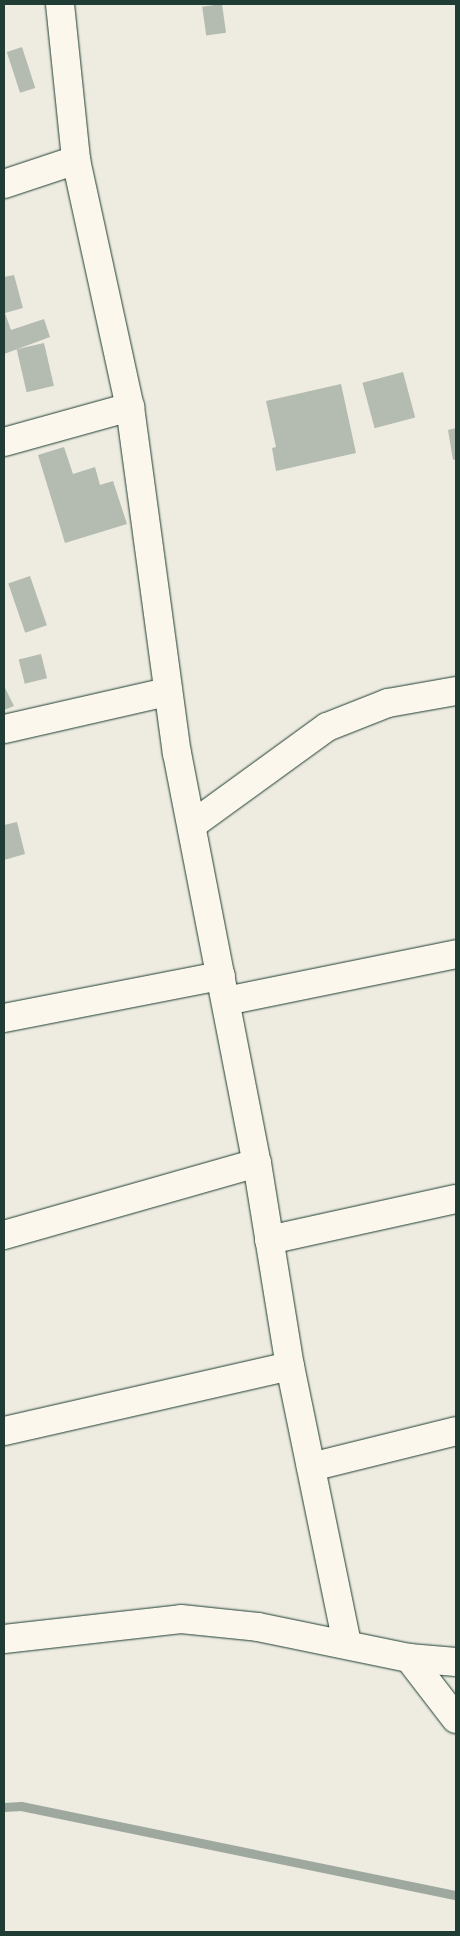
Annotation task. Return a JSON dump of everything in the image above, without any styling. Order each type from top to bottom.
[{"type":"street","points":[[60,4],[76,160],[130,407],[167,692],[256,1163],[290,1366],[347,1643]]},
{"type":"street","points":[[4,184],[76,160]]},
{"type":"street","points":[[4,442],[130,407]]},
{"type":"street","points":[[4,729],[167,692]]},
{"type":"street","points":[[192,825],[327,727],[388,703],[456,692]]},
{"type":"street","points":[[4,1018],[224,989],[456,954]]},
{"type":"street","points":[[4,1235],[256,1163]]},
{"type":"street","points":[[269,1240],[456,1198]]},
{"type":"street","points":[[4,1431],[290,1366]]},
{"type":"street","points":[[311,1467],[456,1431]]},
{"type":"street","points":[[4,1639],[181,1619],[347,1643],[408,1658],[456,1662]]},
{"type":"street","points":[[408,1658],[456,1719]]},
{"type":"building","points":[[222,4],[226,33],[206,36],[202,7]]},
{"type":"building","points":[[22,47],[35,88],[20,93],[7,52]]},
{"type":"building","points":[[14,275],[23,308],[5,313],[11,330],[44,319],[50,337],[4,354],[4,277]]},
{"type":"building","points":[[44,343],[54,386],[27,392],[17,349]]},
{"type":"building","points":[[403,372],[415,417],[375,428],[362,383]]},
{"type":"building","points":[[341,384],[356,453],[276,471],[272,448],[276,447],[266,401]]},
{"type":"building","points":[[456,428],[456,459],[453,460],[448,430]]},
{"type":"building","points":[[64,447],[73,474],[95,467],[100,485],[113,481],[127,524],[65,543],[38,455]]},
{"type":"building","points":[[30,576],[47,625],[25,633],[8,583]]},
{"type":"building","points":[[41,654],[47,678],[25,684],[19,660]]},
{"type":"building","points":[[4,686],[14,706],[4,710]]},
{"type":"building","points":[[17,822],[25,854],[4,860],[4,825]]},
{"type":"waterway","points":[[4,1807],[21,1806],[456,1895]]}]
